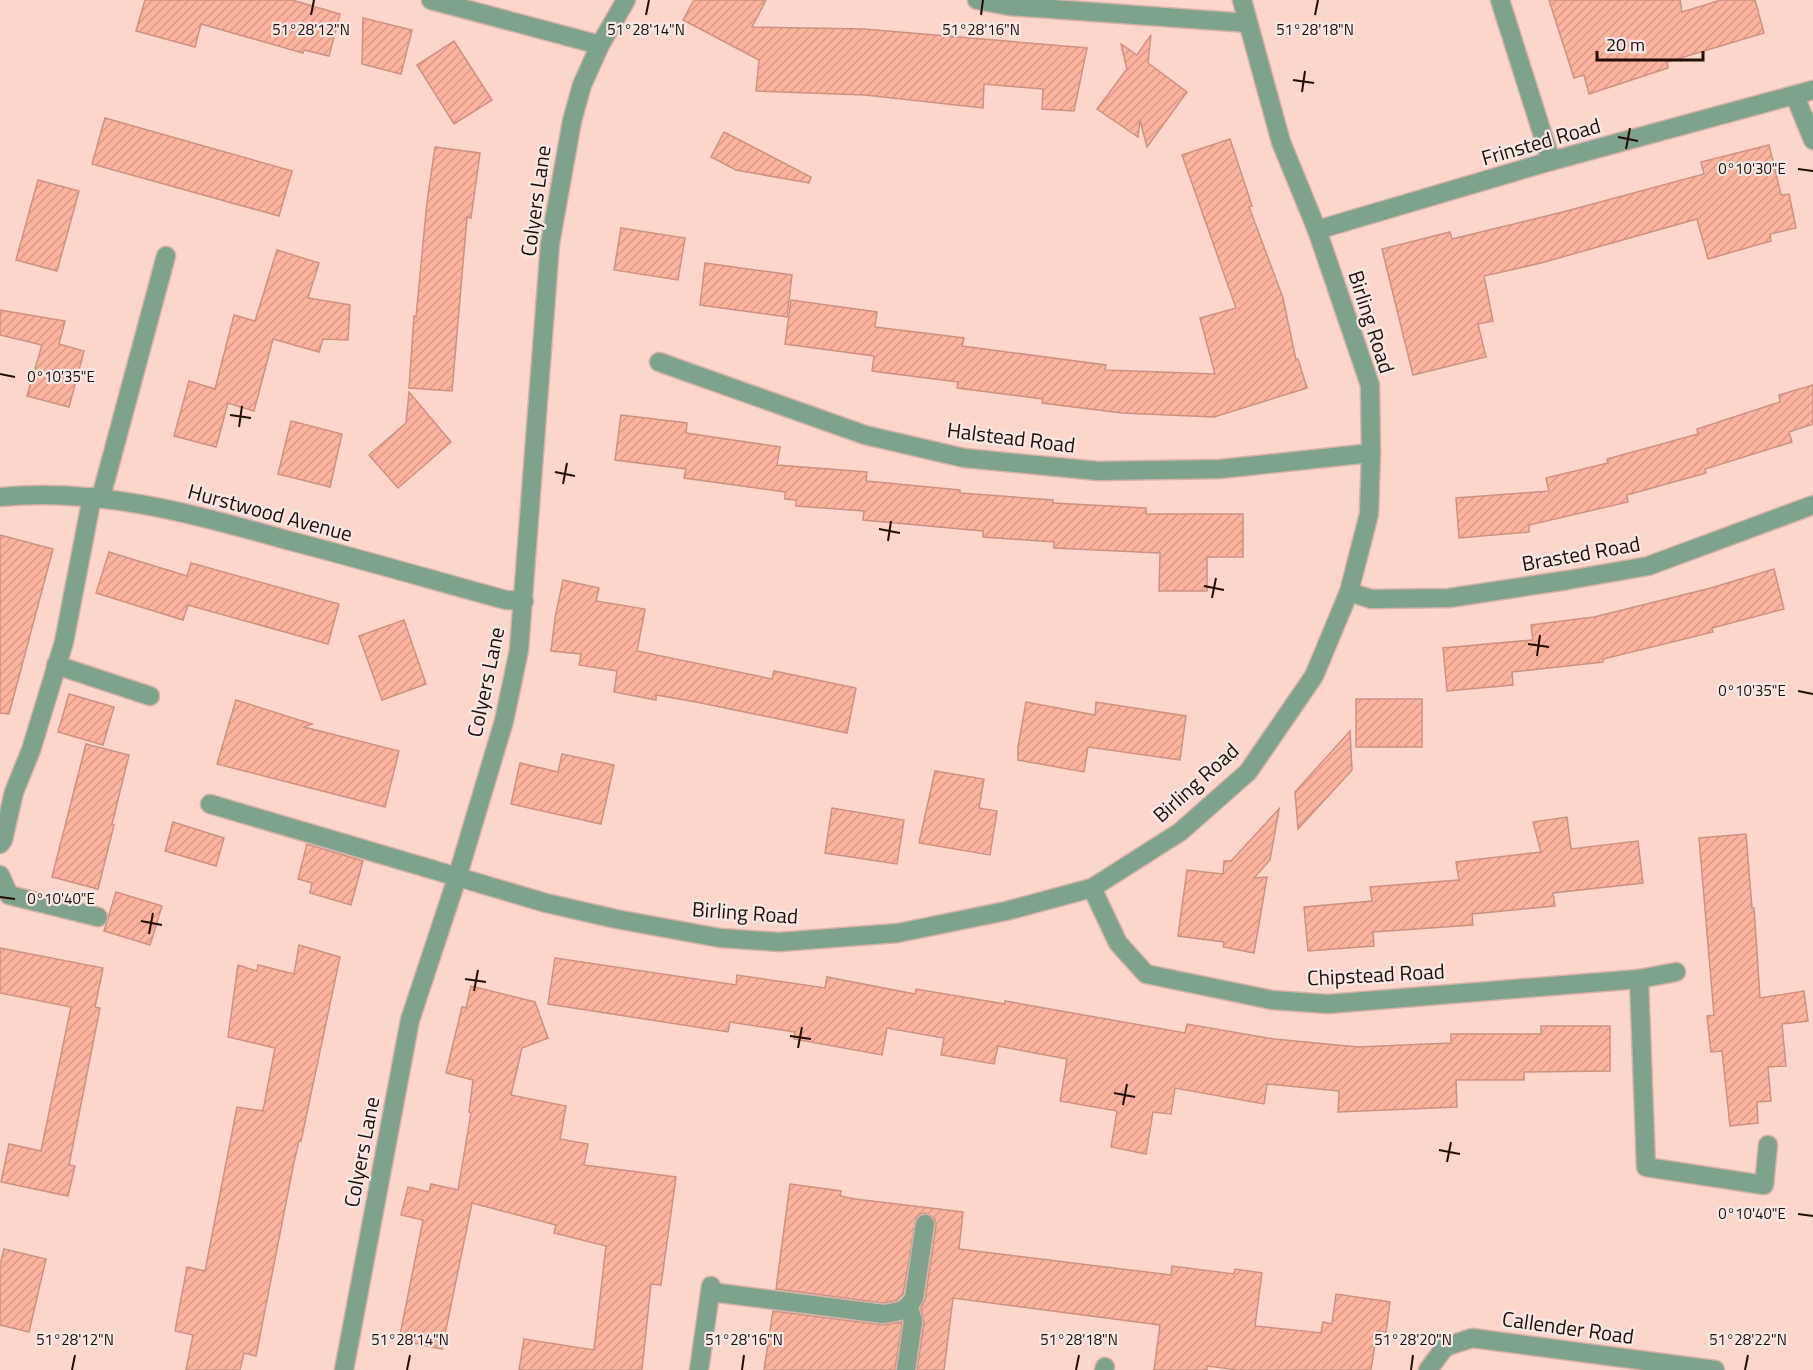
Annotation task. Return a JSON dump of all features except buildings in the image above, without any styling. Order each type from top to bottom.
[{"type":"street","points":[[431,0],[600,45]]},
{"type":"street","name":"Colyers Lane","points":[[344,1370],[410,1020],[457,878],[504,721],[519,650],[550,244],[560,179],[582,85],[600,45],[626,0]]},
{"type":"street","points":[[977,0],[1009,6],[1248,24]]},
{"type":"street","name":"Birling Road","points":[[210,804],[546,903],[616,919],[720,938],[779,942],[898,933],[1006,911],[1092,888],[1180,832],[1248,772],[1314,676],[1349,592],[1370,514],[1370,386],[1317,230],[1281,142],[1242,0]]},
{"type":"street","points":[[1500,0],[1551,161]]},
{"type":"street","name":"Frinsted Road","points":[[1317,230],[1551,161],[1813,90]]},
{"type":"street","points":[[1795,96],[1813,140]]},
{"type":"street","points":[[0,844],[3,840],[14,792],[31,750],[64,642],[96,497],[166,256]]},
{"type":"street","name":"Halstead Road","points":[[658,362],[865,435],[964,458],[1098,471],[1220,469],[1371,453]]},
{"type":"street","name":"Hurstwood Avenue","points":[[0,497],[18,495],[96,497],[200,516],[506,600],[524,601]]},
{"type":"street","name":"Brasted Road","points":[[1349,592],[1371,598],[1449,598],[1648,566],[1813,505]]},
{"type":"street","points":[[56,665],[150,696]]},
{"type":"street","points":[[0,875],[9,895],[98,916]]},
{"type":"street","name":"Chipstead Road","points":[[1092,888],[1118,943],[1146,974],[1272,1000],[1328,1004],[1639,980],[1676,972]]},
{"type":"street","points":[[1639,980],[1646,1167],[1764,1185],[1768,1145]]},
{"type":"street","points":[[906,1370],[914,1321],[909,1308],[914,1298],[925,1224]]},
{"type":"street","points":[[699,1370],[711,1289],[884,1314],[909,1308]]},
{"type":"street","name":"Callender Road","points":[[1428,1370],[1445,1347],[1472,1338],[1715,1370]]}]
